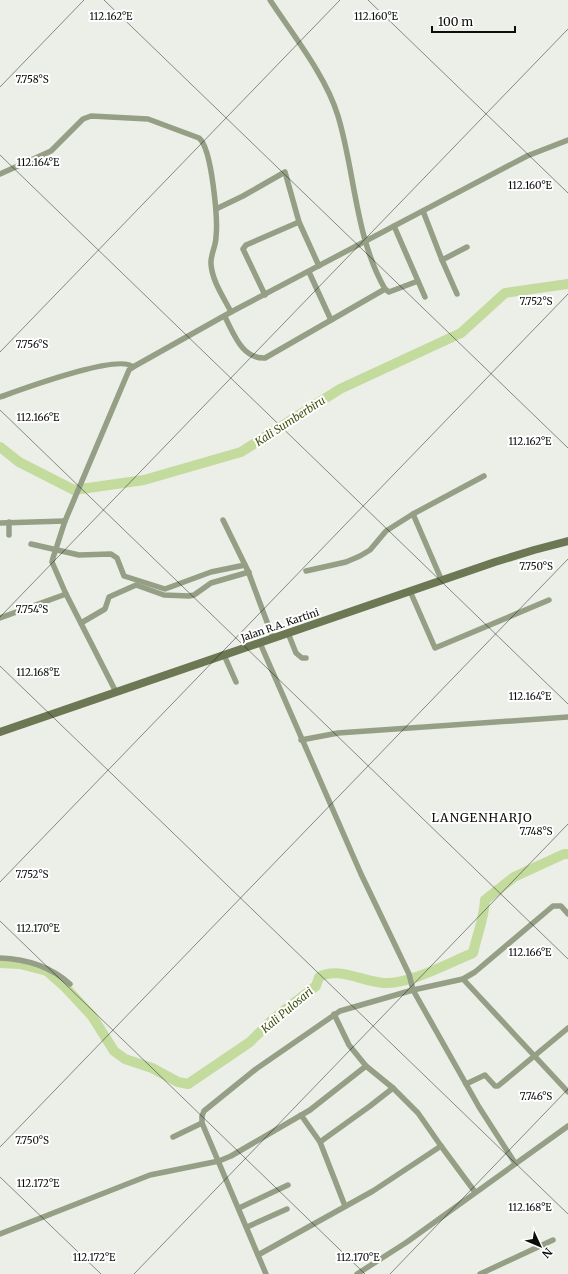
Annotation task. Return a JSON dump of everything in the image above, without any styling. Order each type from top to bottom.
[{"type":"main road","name":"Jalan R.A. Kartini","points":[[0,732],[410,591],[534,550],[568,541]]},
{"type":"street","points":[[270,0],[313,65],[337,114],[366,242],[385,289],[389,292],[394,291],[418,281]]},
{"type":"street","points":[[0,174],[51,151],[83,119],[91,116],[148,119],[196,136],[205,145],[216,209],[216,237],[211,264],[215,280],[231,312]]},
{"type":"street","points":[[116,692],[66,594],[52,562],[64,521],[129,370],[225,317],[231,312],[527,156],[568,140]]},
{"type":"street","points":[[216,209],[243,196],[285,172],[299,222],[319,266]]},
{"type":"street","points":[[423,211],[457,294]]},
{"type":"street","points":[[265,295],[242,249],[246,245],[299,222]]},
{"type":"street","points":[[394,226],[425,297]]},
{"type":"street","points":[[442,260],[467,246]]},
{"type":"street","points":[[309,272],[331,320]]},
{"type":"street","points":[[225,317],[245,351],[255,357],[262,358],[271,356],[385,289]]},
{"type":"street","points":[[0,397],[96,366],[126,363],[133,367]]},
{"type":"street","points":[[306,571],[346,562],[360,556],[370,550],[386,531],[448,494],[484,476]]},
{"type":"street","points":[[413,514],[442,581]]},
{"type":"street","points":[[223,520],[247,569],[273,638]]},
{"type":"street","points":[[0,523],[9,524],[64,521]]},
{"type":"street","points":[[9,524],[9,535]]},
{"type":"street","points":[[31,544],[54,551],[79,555],[111,554],[117,558],[124,576],[165,592],[211,572],[247,569]]},
{"type":"street","points":[[81,623],[105,609],[109,597],[136,585],[165,592],[194,595],[211,583],[247,569]]},
{"type":"street","points":[[410,591],[435,648],[549,600]]},
{"type":"street","points":[[0,618],[66,594]]},
{"type":"street","points":[[288,633],[296,653],[302,658],[306,658]]},
{"type":"street","points":[[260,643],[301,740],[361,874],[409,974],[413,990],[466,1084],[515,1163]]},
{"type":"street","points":[[224,655],[236,682]]},
{"type":"street","points":[[301,740],[338,733],[568,717]]},
{"type":"street","points":[[266,1274],[202,1123],[204,1111],[256,1069],[334,1014],[345,1009],[413,990],[464,979],[475,972],[553,906],[561,906],[568,914]]},
{"type":"street","points":[[0,958],[14,959],[37,964],[54,971],[70,984]]},
{"type":"street","points":[[464,979],[568,1092]]},
{"type":"street","points":[[334,1014],[349,1045],[366,1066],[393,1088],[418,1113],[475,1192]]},
{"type":"street","points":[[466,1084],[485,1075],[495,1086],[498,1086],[568,1028]]},
{"type":"street","points":[[0,1234],[150,1175],[219,1161],[231,1156],[301,1115],[366,1066]]},
{"type":"street","points":[[320,1142],[393,1088]]},
{"type":"street","points":[[301,1115],[320,1142],[345,1206]]},
{"type":"street","points":[[172,1137],[202,1123]]},
{"type":"street","points":[[357,1274],[407,1242],[568,1126]]},
{"type":"street","points":[[258,1255],[373,1191],[441,1146]]},
{"type":"street","points":[[239,1208],[288,1185]]},
{"type":"street","points":[[247,1227],[287,1209]]},
{"type":"street","points":[[480,1274],[553,1240]]},
{"type":"waterway","name":"Kali Sumberbiru","points":[[0,447],[19,462],[74,490],[144,480],[241,452],[340,389],[461,333],[505,293],[568,284]]},
{"type":"waterway","name":"Kali Pulosari","points":[[0,963],[20,964],[47,971],[65,987],[92,1016],[114,1051],[125,1059],[152,1068],[178,1082],[188,1084],[250,1042],[273,1019],[316,986],[319,977],[334,973],[376,982],[395,982],[417,977],[473,953],[482,920],[485,900],[514,877],[564,854],[568,854]]},
{"type":"district","name":"LANGENHARJO","points":[[482,817]]}]
